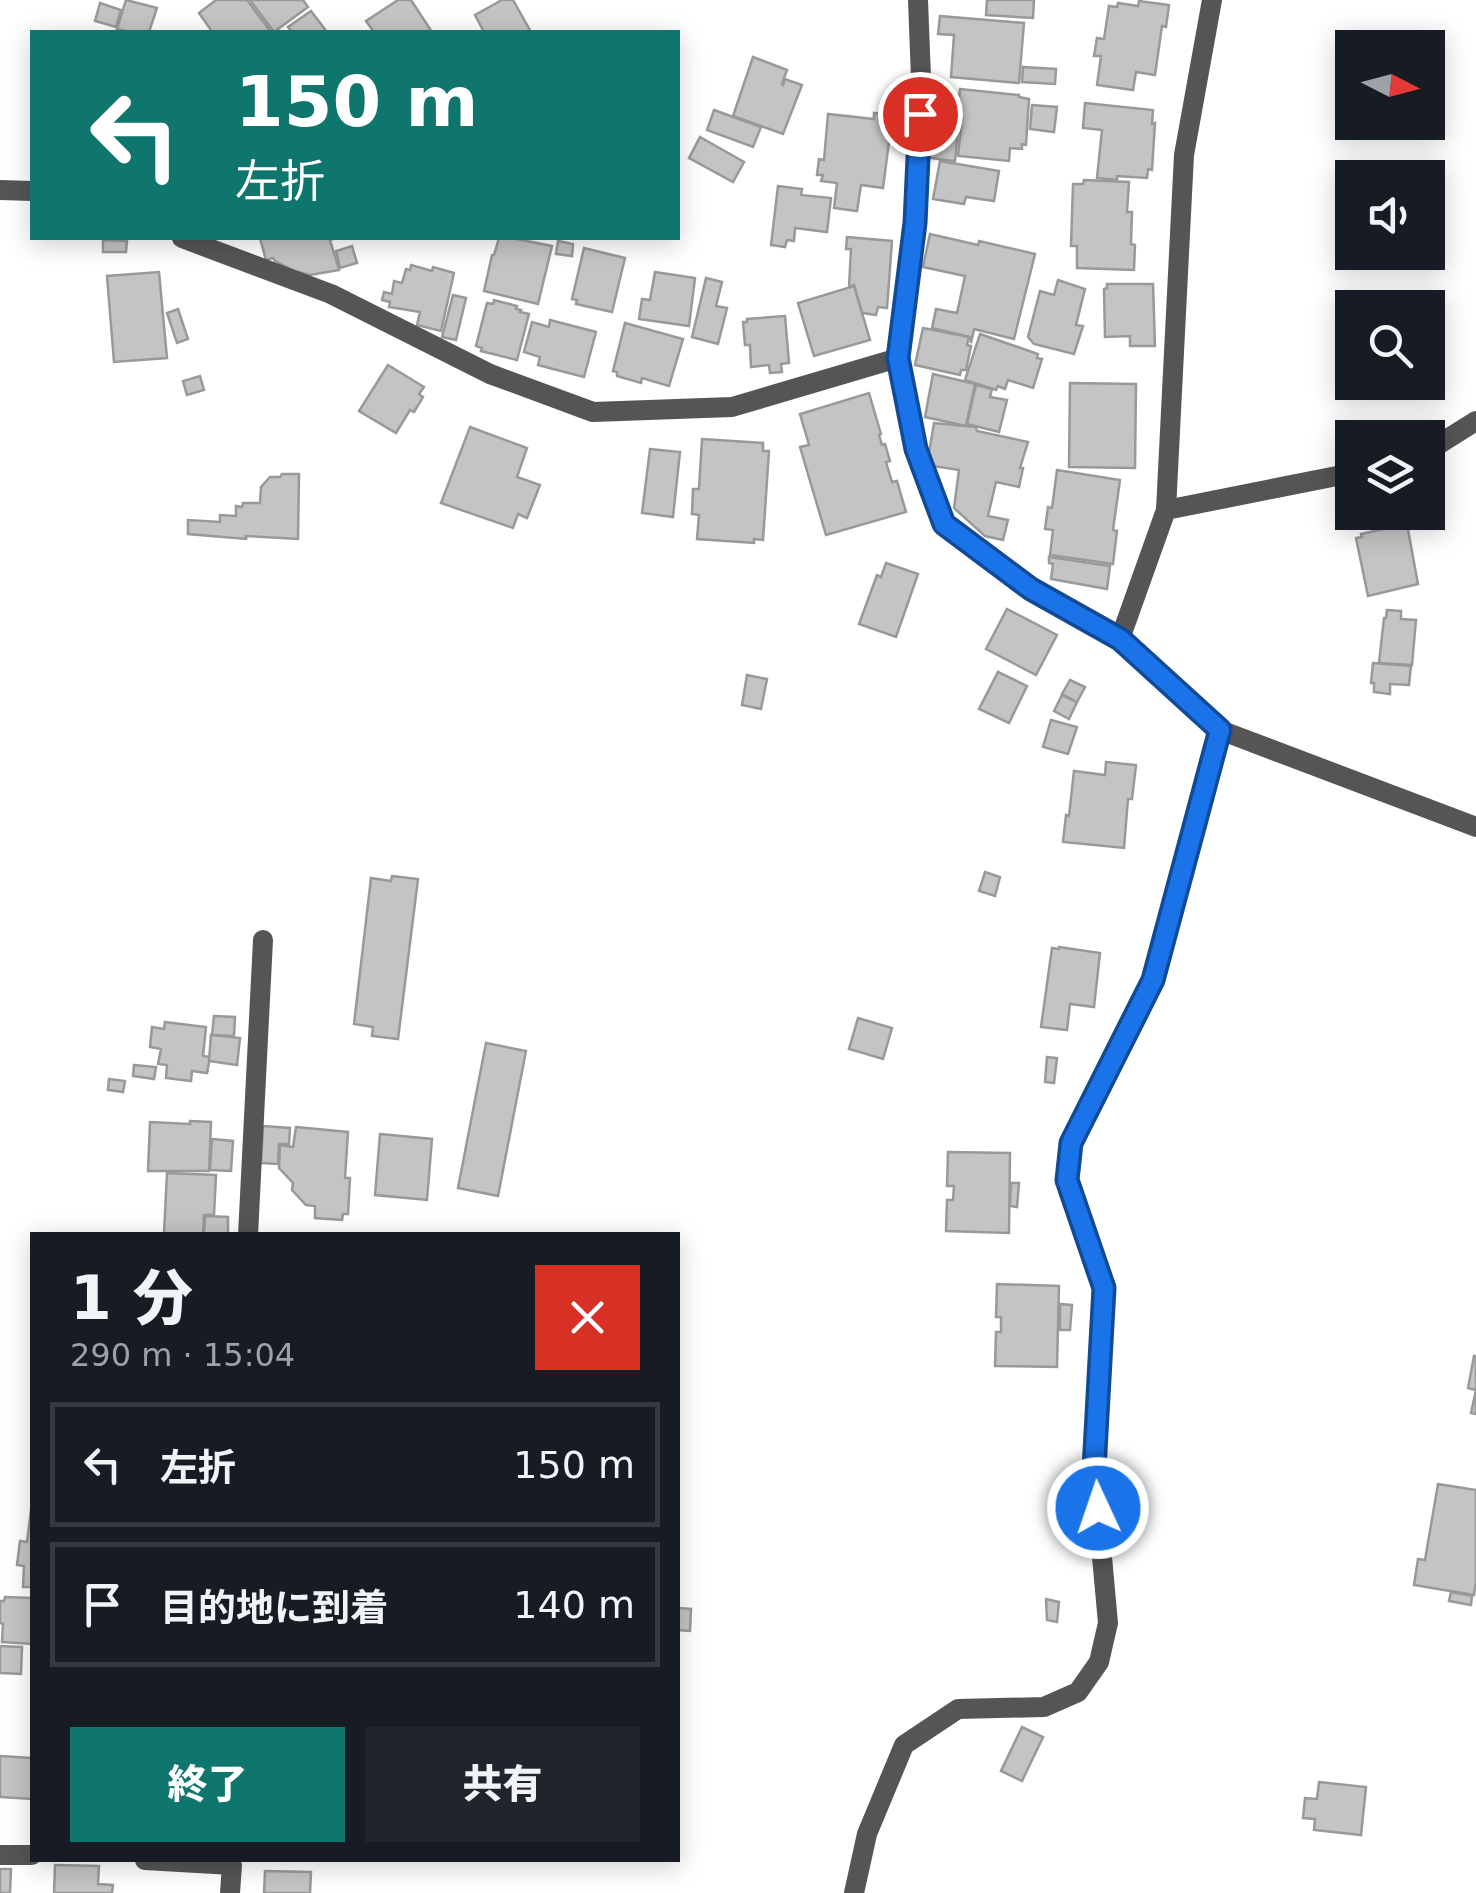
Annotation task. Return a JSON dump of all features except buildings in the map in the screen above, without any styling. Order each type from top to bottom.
[{"type":"street","points":[[918,0],[921,78],[915,223],[898,358],[916,449],[944,524],[1031,589],[1120,639],[1220,730],[1476,827]]},
{"type":"street","points":[[1120,639],[1166,510],[1184,155],[1212,0]]},
{"type":"street","points":[[0,190],[30,191]]},
{"type":"street","points":[[187,240],[331,294],[490,374],[593,412],[732,407],[898,358]]},
{"type":"street","points":[[1445,440],[1476,421]]},
{"type":"street","points":[[1166,510],[1335,476]]},
{"type":"street","points":[[854,1893],[866,1834],[904,1745],[958,1710],[1044,1707],[1078,1692],[1099,1662],[1108,1624],[1094,1469],[1104,1288],[1067,1180],[1071,1143],[1153,980],[1220,730]]},
{"type":"street","points":[[248,1232],[263,940]]},
{"type":"street","points":[[0,1854],[30,1855]]},
{"type":"street","points":[[180,1862],[232,1865],[230,1893]]},
{"type":"route","points":[[920,114],[915,223],[898,358],[916,449],[944,524],[1031,589],[1120,639],[1220,730],[1153,980],[1071,1143],[1067,1180],[1104,1288],[1094,1469],[1098,1508]]}]
